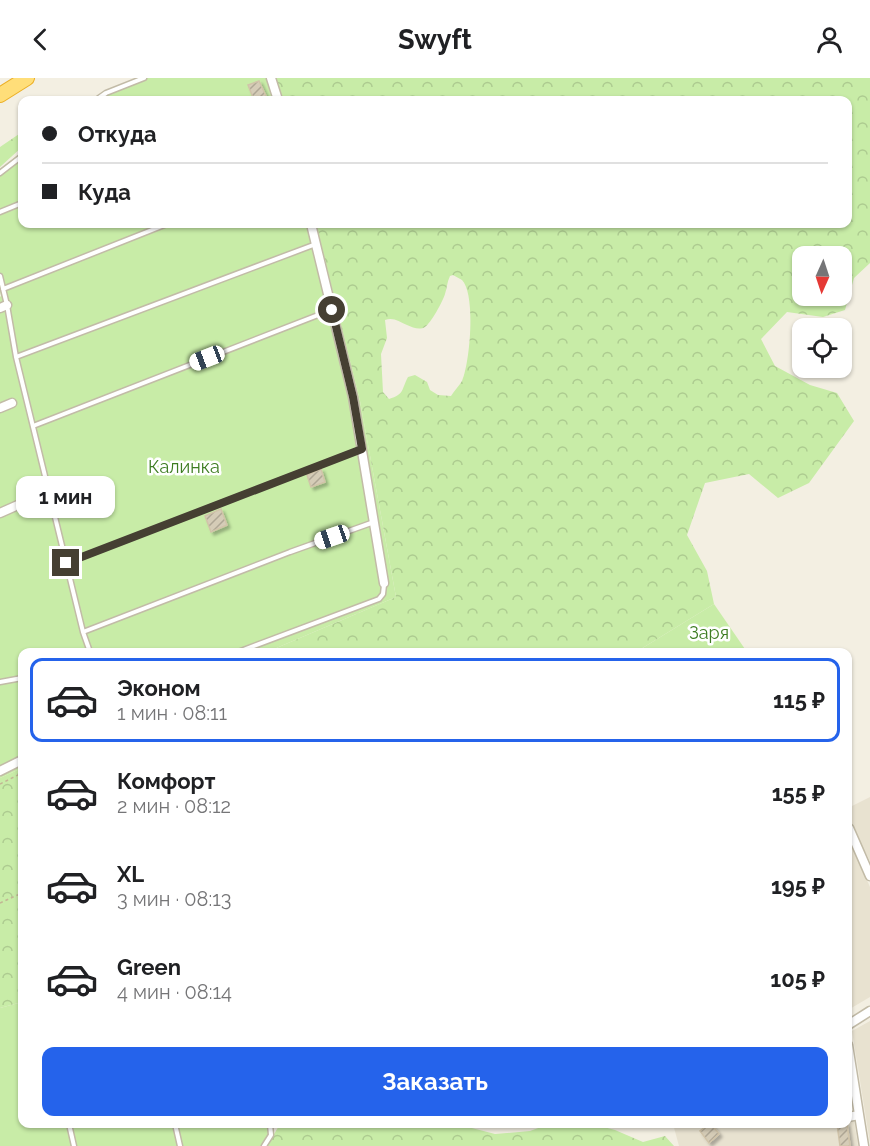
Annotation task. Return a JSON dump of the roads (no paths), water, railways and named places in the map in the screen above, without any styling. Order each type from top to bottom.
[{"type":"highway","points":[[0,95],[27,78]]},
{"type":"street","points":[[271,78],[276,96]]},
{"type":"street","points":[[312,228],[353,397],[384,583]]},
{"type":"street","points":[[0,408],[12,403]]},
{"type":"street","points":[[0,513],[18,505]]},
{"type":"street","points":[[0,771],[18,762]]},
{"type":"street","points":[[852,835],[870,876]]},
{"type":"street","points":[[852,1022],[870,1011]]},
{"type":"street","points":[[852,1070],[864,1146]]},
{"type":"street","points":[[852,1116],[859,1115]]},
{"type":"lane","points":[[102,96],[144,78]]},
{"type":"lane","points":[[0,173],[18,159]]},
{"type":"lane","points":[[0,212],[18,205]]},
{"type":"lane","points":[[3,289],[156,228]]},
{"type":"lane","points":[[16,357],[316,243]]},
{"type":"lane","points":[[0,276],[4,307],[89,648]]},
{"type":"lane","points":[[33,426],[332,310]]},
{"type":"lane","points":[[66,563],[362,449]]},
{"type":"lane","points":[[83,632],[374,522]]},
{"type":"lane","points":[[248,648],[379,598],[383,594],[384,583]]},
{"type":"lane","points":[[0,682],[18,679]]},
{"type":"lane","points":[[70,1128],[73,1146]]},
{"type":"lane","points":[[176,1128],[180,1146]]},
{"type":"lane","points":[[264,1146],[271,1135],[270,1128]]},
{"type":"park label","name":"Калинка","points":[[184,466]]},
{"type":"park label","name":"Заря","points":[[709,632]]}]
